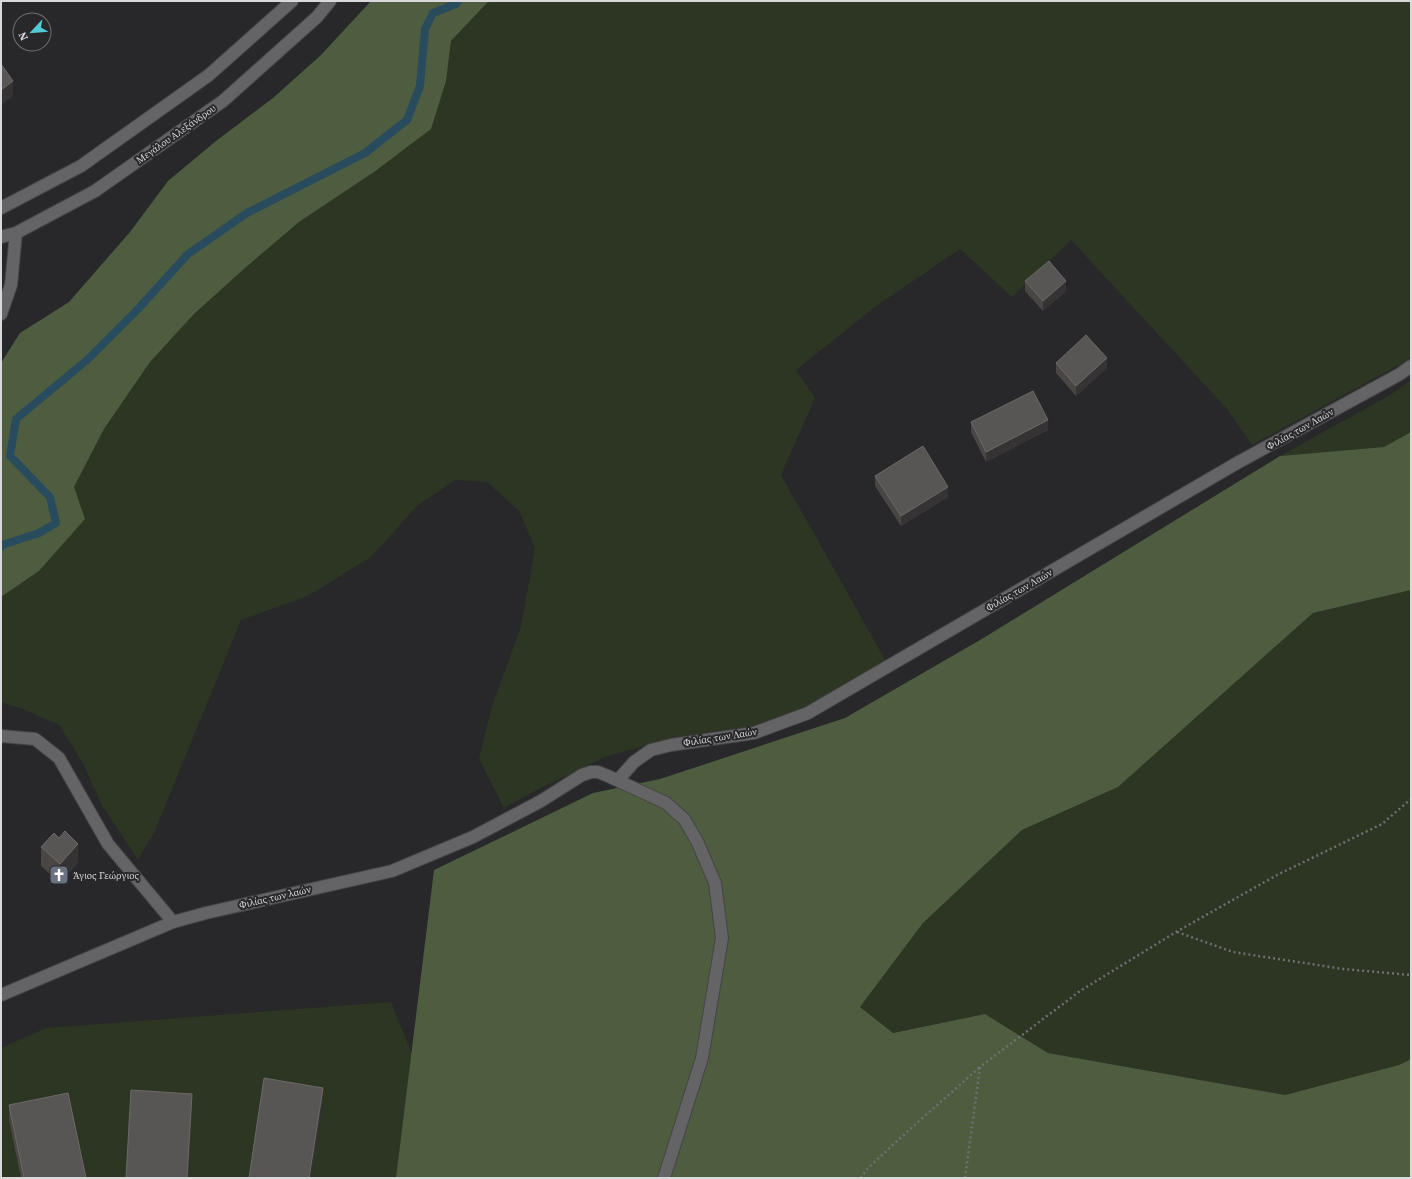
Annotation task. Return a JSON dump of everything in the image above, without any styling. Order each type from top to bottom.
[{"type":"street","points":[[1,208],[81,166],[94,157],[209,75],[292,1]]},
{"type":"street","name":"Μεγάλου Αλεξάνδρου","points":[[1,237],[16,233],[96,191],[223,101],[317,17],[330,1]]},
{"type":"street","points":[[1,314],[11,286],[16,233]]},
{"type":"street","name":"Φιλίας των Λαών","points":[[618,780],[634,762],[651,750],[671,745],[754,733],[808,713],[1237,463],[1400,374],[1411,366]]},
{"type":"street","points":[[1,736],[35,739],[59,758],[108,844],[173,922]]},
{"type":"street","name":"Φιλίας των λαών","points":[[1,995],[173,922],[214,911],[392,871],[473,838],[540,801],[582,775],[591,772],[598,772],[666,803],[684,819],[697,841],[715,883],[722,938],[702,1058],[664,1178]]},
{"type":"path","points":[[861,1178],[866,1170],[903,1135],[980,1067],[1080,991],[1176,932],[1278,875],[1382,824],[1411,799]]},
{"type":"path","points":[[1176,932],[1233,952],[1343,969],[1411,975]]},
{"type":"path","points":[[966,1178],[980,1067]]},
{"type":"green space","points":[[371,1],[491,1],[487,3],[451,41],[446,81],[431,129],[374,172],[299,222],[194,314],[150,362],[104,429],[74,487],[85,519],[39,571],[1,597],[1,363],[20,333],[69,302],[130,232],[168,181],[216,141],[273,98],[321,55]]},
{"type":"green space","points":[[491,1],[1411,1],[1411,356],[1406,361],[1252,445],[1227,409],[1071,240],[1012,297],[960,249],[875,307],[796,370],[815,398],[781,475],[886,661],[808,706],[749,727],[681,736],[605,757],[504,808],[479,759],[491,709],[521,626],[535,548],[519,511],[487,482],[455,480],[417,506],[371,557],[308,596],[241,620],[155,831],[138,860],[101,804],[84,765],[59,725],[23,709],[1,702],[1,597],[39,571],[74,487],[104,429],[150,362],[194,314],[299,222],[374,172],[446,81],[451,41],[487,3]]},
{"type":"green space","points":[[1411,380],[1411,432],[1384,447],[1280,456],[1390,395]]},
{"type":"green space","points":[[1411,432],[1411,590],[1313,613],[1118,787],[1022,830],[923,923],[860,1007],[893,1033],[985,1014],[1048,1053],[1285,1095],[1399,1065],[1411,1059],[1411,1178],[396,1178],[434,870],[593,793],[660,779],[845,718],[980,640],[1280,456],[1384,447]]},
{"type":"green space","points":[[1411,590],[1411,1059],[1399,1065],[1285,1095],[1048,1053],[985,1014],[892,1033],[860,1007],[923,923],[1022,830],[1118,787],[1313,613]]},
{"type":"green space","points":[[391,1002],[461,1175],[460,1178],[1,1178],[1,1048],[46,1028]]},
{"type":"building","points":[[1,64],[13,81],[1,90]]},
{"type":"building","points":[[1049,261],[1066,281],[1043,301],[1025,281]]},
{"type":"building","points":[[1086,335],[1107,358],[1076,386],[1056,363]]},
{"type":"building","points":[[1033,391],[1048,420],[986,452],[971,422]]},
{"type":"building","points":[[923,446],[948,487],[901,516],[875,476]]},
{"type":"building","points":[[65,831],[78,844],[60,864],[41,847],[54,833],[59,838]]},
{"type":"building","points":[[264,1078],[323,1088],[309,1178],[249,1178]]},
{"type":"building","points":[[131,1090],[192,1094],[187,1178],[126,1178]]},
{"type":"building","points":[[68,1093],[86,1178],[24,1178],[9,1105]]},
{"type":"waterway","points":[[1,547],[2,545],[39,533],[56,523],[50,497],[10,456],[16,419],[87,360],[137,310],[188,254],[247,213],[365,153],[407,120],[420,86],[425,29],[433,13],[456,4],[458,1]]},
{"type":"place","name":"Άγιος Γεώργιος","points":[[59,875]]}]
